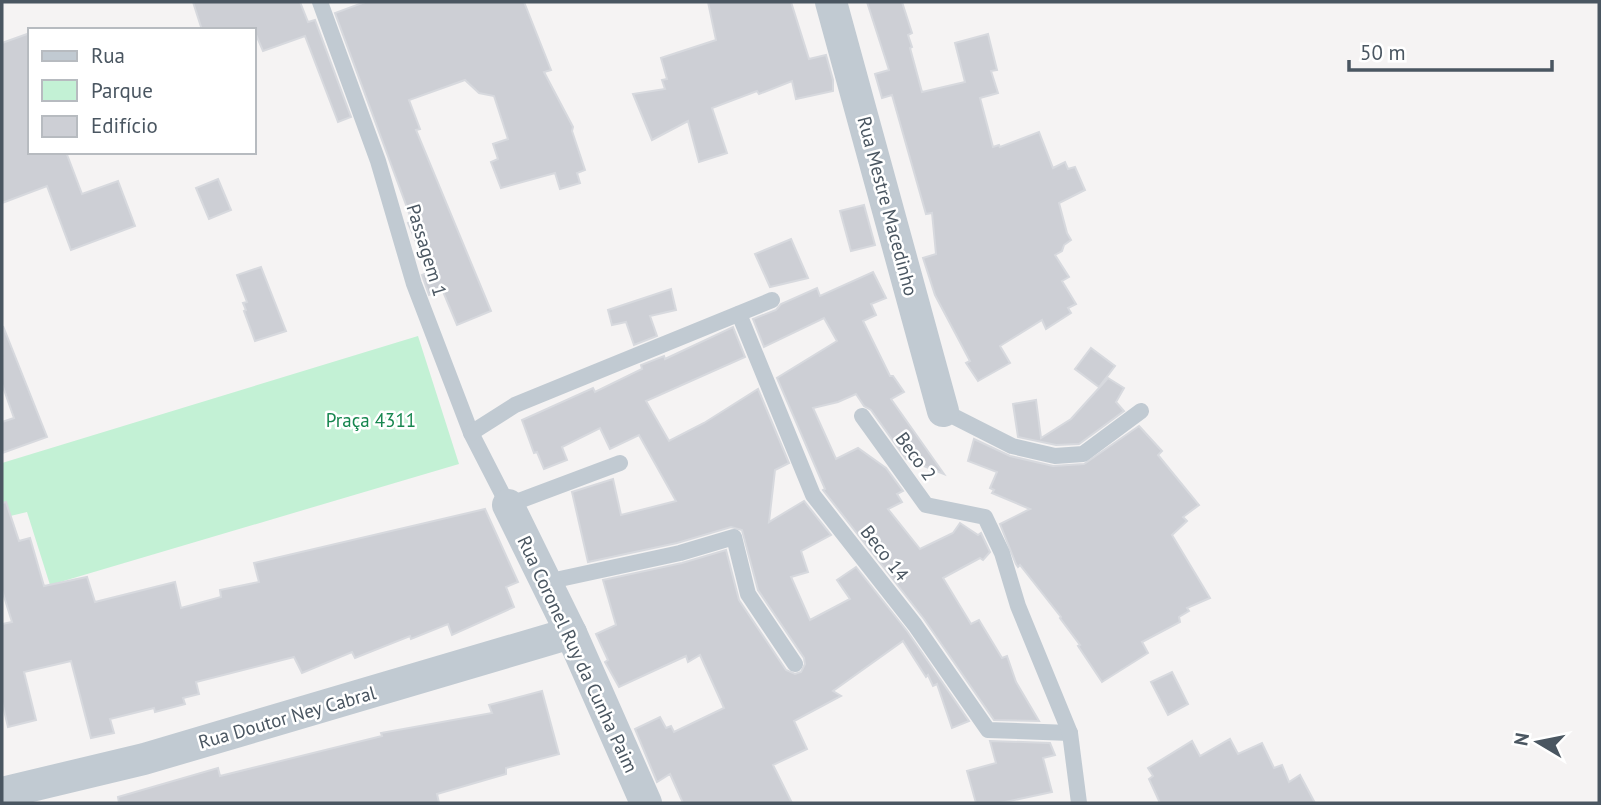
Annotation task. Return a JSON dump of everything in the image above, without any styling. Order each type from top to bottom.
[{"type":"street","name":"Rua Mestre Macedinho","points":[[831,2],[943,411]]},
{"type":"street","name":"Rua Coronel Ruy da Cunha Paim","points":[[509,505],[571,633],[646,803]]},
{"type":"street","name":"Rua Doutor Ney Cabral","points":[[2,793],[144,759],[571,633]]},
{"type":"lane","name":"Passagem 1","points":[[320,2],[378,161],[414,285],[471,433],[509,505]]},
{"type":"lane","points":[[471,433],[515,405],[772,300]]},
{"type":"lane","name":"Beco 14","points":[[738,314],[813,495],[915,625],[988,730],[1070,733]]},
{"type":"lane","points":[[943,411],[1012,446],[1055,456],[1083,454],[1141,411]]},
{"type":"lane","name":"Beco 2","points":[[862,416],[926,505],[985,517],[1002,553],[1018,606],[1070,733]]},
{"type":"lane","points":[[509,505],[620,463]]},
{"type":"lane","points":[[546,582],[680,553],[734,537],[748,594],[795,664]]},
{"type":"lane","points":[[1070,733],[1079,803]]},
{"type":"green space","name":"Praça 4311","points":[[418,336],[459,464],[50,585],[27,512],[2,518],[2,463]]},
{"type":"building","points":[[193,2],[300,2],[308,22],[315,20],[351,117],[338,122],[305,36],[263,51],[256,28],[201,28]]},
{"type":"building","points":[[365,2],[524,2],[551,70],[544,72],[573,127],[585,170],[577,173],[580,183],[560,189],[555,173],[501,188],[491,162],[498,159],[493,144],[508,139],[494,96],[479,93],[465,80],[409,100],[420,129],[416,130],[491,311],[457,325],[442,289],[429,295],[422,275],[429,272],[408,223],[412,221],[335,13]]},
{"type":"building","points":[[708,2],[791,2],[809,59],[826,55],[833,91],[796,99],[792,81],[712,108],[727,153],[699,162],[688,121],[652,140],[633,94],[665,89],[662,80],[667,79],[661,58],[716,40]]},
{"type":"building","points":[[867,2],[902,2],[912,33],[908,35],[912,47],[910,48],[922,92],[965,82],[955,43],[988,34],[997,70],[991,71],[998,93],[980,98],[993,147],[1000,147],[1039,132],[1053,168],[1065,162],[1068,169],[1075,167],[1085,190],[1059,203],[1071,240],[1055,255],[1069,277],[1062,281],[1076,304],[1068,308],[1071,313],[1046,329],[1042,320],[1000,346],[1010,363],[978,381],[966,363],[970,361],[935,295],[923,258],[936,254],[932,213],[926,214],[892,95],[882,98],[875,74],[889,70]]},
{"type":"building","points":[[28,34],[28,154],[67,154],[82,194],[118,181],[135,226],[71,250],[47,186],[2,203],[2,43]]},
{"type":"building","points":[[218,179],[231,210],[209,219],[196,188]]},
{"type":"building","points":[[864,205],[875,245],[851,251],[840,211]]},
{"type":"building","points":[[791,239],[808,278],[770,287],[755,254]]},
{"type":"building","points":[[261,267],[286,331],[255,341],[244,311],[246,310],[243,303],[247,302],[237,275]]},
{"type":"building","points":[[873,272],[886,298],[871,304],[876,315],[863,321],[890,376],[893,376],[904,392],[891,399],[944,474],[906,459],[871,410],[864,406],[856,394],[813,408],[836,459],[858,448],[886,468],[903,491],[897,494],[902,502],[888,509],[920,549],[953,533],[960,523],[978,535],[981,533],[990,552],[983,560],[980,558],[943,578],[971,624],[979,620],[1002,658],[1007,656],[1016,682],[1039,721],[994,720],[924,619],[823,490],[825,489],[777,378],[837,341],[824,318],[764,347],[753,319],[817,288],[820,296]]},
{"type":"building","points":[[671,289],[676,310],[650,316],[657,336],[634,345],[626,322],[612,325],[608,310]]},
{"type":"building","points":[[3,326],[47,437],[2,453],[2,422],[14,418],[2,384]]},
{"type":"building","points":[[733,327],[745,357],[646,401],[669,441],[704,423],[758,389],[789,463],[775,470],[769,522],[804,501],[831,535],[801,551],[808,572],[791,577],[810,620],[850,599],[837,580],[856,567],[907,631],[969,721],[952,728],[937,684],[933,686],[903,641],[833,691],[841,696],[794,721],[807,749],[773,765],[792,803],[683,803],[670,774],[657,782],[635,729],[660,717],[666,728],[671,726],[674,732],[724,708],[700,655],[688,662],[686,656],[619,687],[605,662],[608,660],[596,634],[616,625],[603,580],[682,563],[726,550],[739,600],[786,670],[795,674],[801,672],[805,664],[804,658],[758,590],[742,530],[731,527],[677,543],[588,562],[572,492],[613,479],[621,515],[676,501],[639,435],[610,449],[600,428],[562,447],[567,460],[544,469],[537,452],[534,453],[522,420],[593,388],[595,392],[642,369],[641,365],[664,356],[665,359]]},
{"type":"building","points":[[1091,348],[1115,366],[1099,387],[1075,369]]},
{"type":"building","points":[[1108,378],[1124,388],[1116,402],[1124,411],[1079,444],[1056,445],[1018,437],[1013,404],[1036,400],[1041,438],[1071,419]]},
{"type":"building","points":[[1139,426],[1162,451],[1158,455],[1199,505],[1183,517],[1187,521],[1172,535],[1210,598],[1187,608],[1189,611],[1179,617],[1180,622],[1142,642],[1148,653],[1102,682],[1061,617],[1020,565],[1018,567],[1016,564],[1000,524],[1030,509],[992,493],[994,490],[990,488],[997,472],[968,461],[974,439],[1010,456],[1053,466],[1084,464]]},
{"type":"building","points":[[6,502],[19,541],[30,538],[44,586],[87,577],[95,602],[175,582],[181,608],[221,597],[220,590],[259,582],[254,563],[485,509],[518,582],[506,587],[514,607],[452,635],[448,624],[355,658],[352,652],[302,673],[294,657],[196,682],[199,694],[183,698],[185,704],[155,712],[154,708],[110,719],[114,733],[91,738],[71,661],[24,672],[36,720],[8,727],[2,702],[2,624],[12,622],[2,590],[2,503]]},
{"type":"building","points":[[1172,672],[1188,704],[1168,715],[1151,682]]},
{"type":"building","points":[[542,691],[559,754],[506,768],[506,774],[437,794],[439,803],[119,803],[118,797],[218,768],[220,776],[382,736],[381,733],[492,713],[489,705]]},
{"type":"building","points":[[1230,739],[1238,754],[1262,743],[1274,768],[1282,765],[1289,782],[1300,775],[1315,803],[1160,803],[1149,779],[1153,776],[1148,768],[1192,741],[1200,756]]},
{"type":"building","points":[[990,741],[1050,743],[1055,755],[1043,758],[1052,792],[1000,803],[976,803],[967,771],[996,763]]}]
